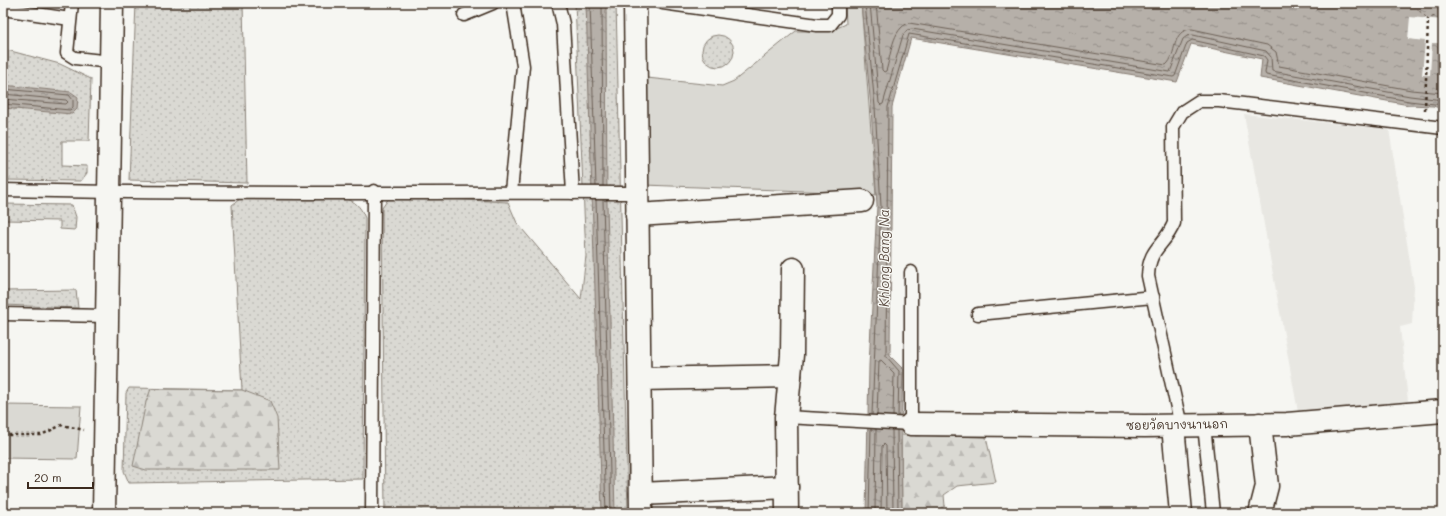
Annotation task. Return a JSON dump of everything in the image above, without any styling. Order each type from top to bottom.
[{"type":"street","points":[[104,513],[112,3]]},
{"type":"street","points":[[635,3],[636,193],[641,503],[787,487]]},
{"type":"street","points":[[637,215],[862,201]]},
{"type":"street","points":[[787,513],[786,417],[792,355],[792,269]]},
{"type":"street","points":[[640,379],[790,376]]},
{"type":"street","name":"ซอยวัดบางนานอก","points":[[908,424],[1177,426],[1260,424],[1443,411]]},
{"type":"street","points":[[1260,424],[1267,486],[1260,513]]},
{"type":"street","points":[[1177,426],[1181,513]]},
{"type":"lane","points":[[72,3],[67,54],[76,58],[111,62]]},
{"type":"lane","points":[[464,15],[493,3]]},
{"type":"lane","points":[[511,192],[523,66],[513,3]]},
{"type":"lane","points":[[558,3],[563,24],[573,193]]},
{"type":"lane","points":[[662,3],[817,25],[830,25],[838,15],[838,3]]},
{"type":"lane","points":[[3,9],[70,19]]},
{"type":"lane","points":[[1177,426],[1148,276],[1149,262],[1154,252],[1169,235],[1175,218],[1173,127],[1182,112],[1200,101],[1220,101],[1443,128]]},
{"type":"lane","points":[[3,190],[109,192],[636,193]]},
{"type":"lane","points":[[372,513],[374,192]]},
{"type":"lane","points":[[786,417],[851,422],[908,424],[911,272]]},
{"type":"lane","points":[[978,314],[1153,297]]},
{"type":"lane","points":[[3,314],[107,316]]},
{"type":"lane","points":[[1204,425],[1213,513]]},
{"type":"path","points":[[1426,106],[1428,19]]},
{"type":"path","points":[[3,432],[9,435],[41,435],[62,425],[84,430]]},
{"type":"shaded area","points":[[1244,114],[1389,129],[1414,287],[1412,324],[1400,327],[1408,401],[1298,412]]},
{"type":"green space","points":[[136,3],[243,3],[247,183],[129,180]]},
{"type":"green space","points":[[575,3],[616,3],[628,513],[385,513],[382,208],[389,198],[406,197],[508,202],[517,223],[581,299],[586,256]]},
{"type":"green space","points":[[845,3],[861,3],[876,195],[859,193],[644,185],[647,78],[722,86],[734,81],[796,31],[830,31],[846,24]]},
{"type":"green space","points":[[718,35],[727,38],[731,42],[734,51],[731,60],[727,64],[718,67],[709,64],[705,60],[702,51],[705,42],[709,38]]},
{"type":"green space","points":[[3,49],[60,64],[91,79],[89,141],[62,141],[62,165],[87,166],[87,173],[81,181],[3,180]]},
{"type":"green space","points":[[342,198],[356,204],[365,218],[363,479],[129,483],[124,471],[126,393],[129,388],[242,390],[232,205],[240,199]]},
{"type":"green space","points":[[3,204],[72,205],[76,217],[75,230],[60,229],[60,221],[3,220]]},
{"type":"green space","points":[[76,290],[78,308],[3,305],[3,291]]},
{"type":"green space","points":[[151,389],[242,390],[270,401],[277,418],[280,470],[146,470],[133,466],[146,402]]},
{"type":"green space","points":[[3,405],[81,406],[77,459],[3,458]]},
{"type":"green space","points":[[901,435],[986,437],[996,482],[957,486],[944,495],[945,506],[932,513],[902,513]]},
{"type":"water","points":[[586,3],[606,3],[607,204],[615,513],[602,513]]},
{"type":"water","name":"Khlong Bang Na","points":[[861,3],[1443,3],[1443,109],[1433,106],[1409,105],[1260,78],[1262,59],[1191,44],[1177,82],[911,38],[892,107],[890,356],[903,369],[901,435],[902,513],[866,513],[869,366],[877,206],[871,107]]},
{"type":"water","points":[[3,85],[71,92],[78,97],[77,109],[72,114],[3,108]]},
{"type":"pier","points":[[1410,17],[1443,20],[1443,43],[1432,43],[1430,75],[1422,75],[1425,41],[1408,39]]},
{"type":"ferry route","points":[[1411,3],[1428,19],[1443,12]]}]
